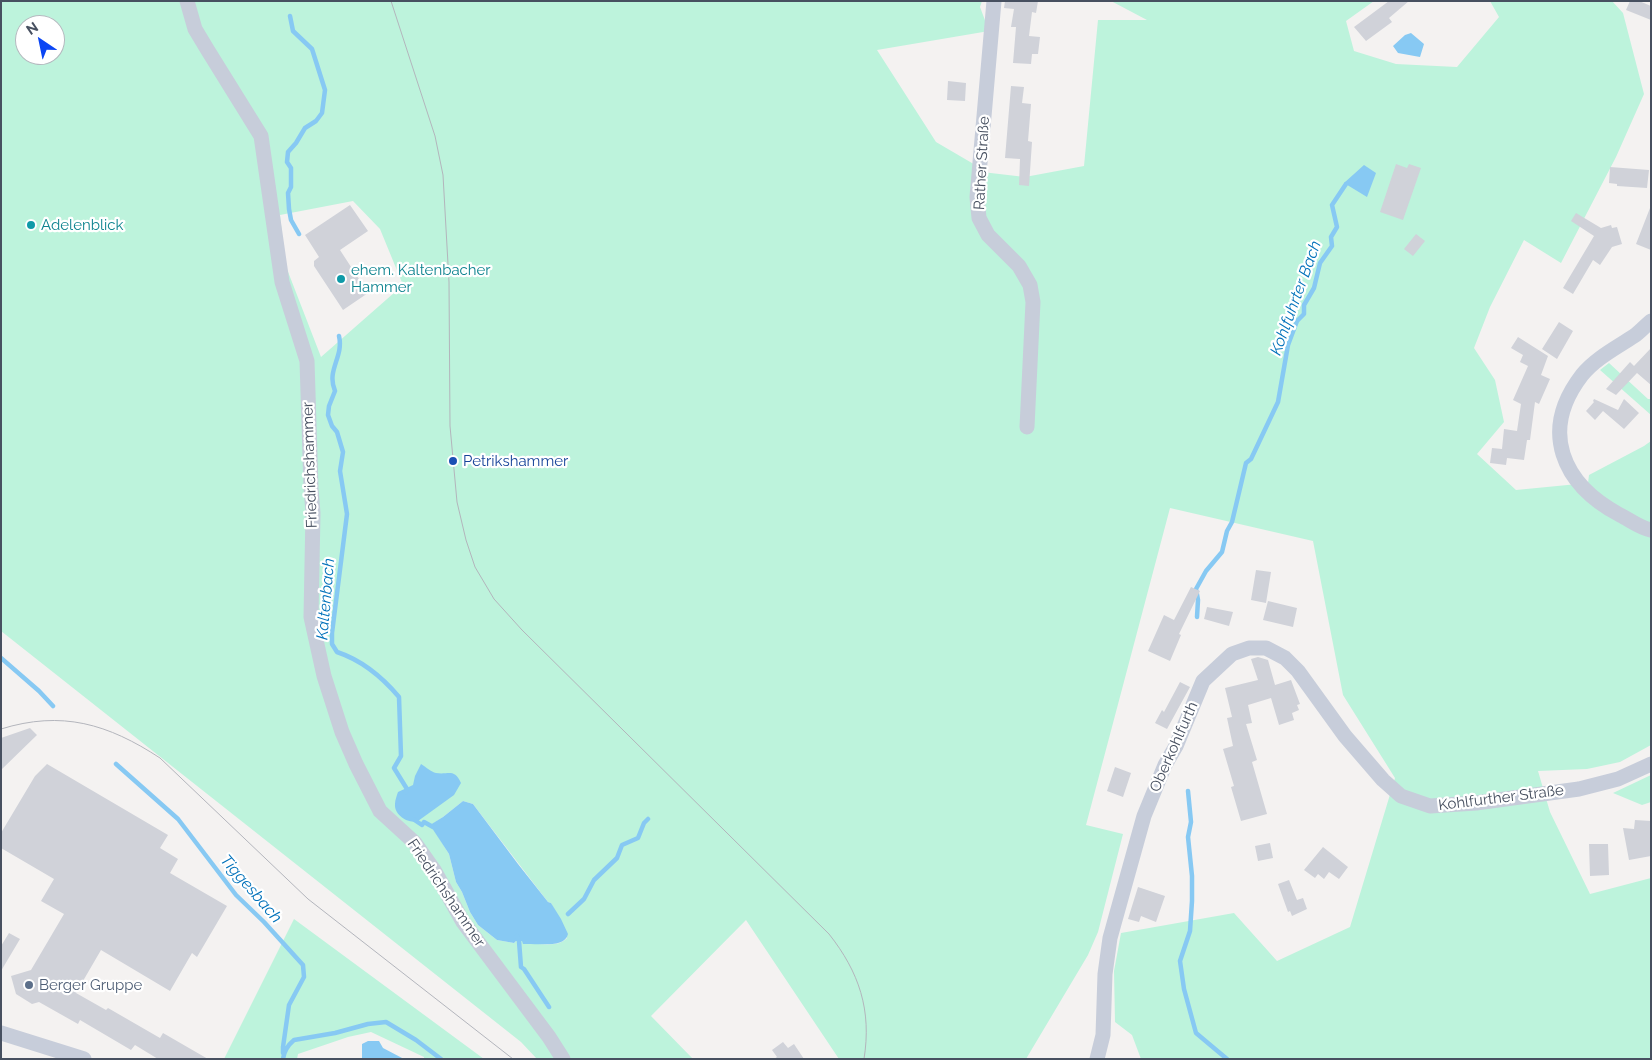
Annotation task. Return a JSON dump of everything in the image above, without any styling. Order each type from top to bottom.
[{"type":"street","name":"Friedrichshammer","points":[[187,1],[196,29],[261,136],[282,282],[307,361],[310,488],[313,513],[311,617],[324,676],[342,732],[380,811],[415,843],[434,870],[463,922],[549,1037],[563,1059]]},
{"type":"street","name":"Rather Straße","points":[[994,1],[977,197],[979,218],[988,235],[1019,266],[1030,285],[1033,302],[1027,427]]},
{"type":"street","points":[[1651,321],[1636,335],[1599,359],[1583,374],[1563,407],[1559,441],[1564,461],[1577,482],[1603,506],[1651,530]]},
{"type":"street","name":"Oberkohlfurth","points":[[1097,1059],[1103,1035],[1110,938],[1144,816],[1165,765],[1176,746],[1202,681],[1232,654],[1249,648],[1266,648],[1285,658],[1298,671],[1345,736]]},
{"type":"street","name":"Kohlfurther Straße","points":[[1345,736],[1383,780],[1401,796],[1430,806],[1476,803],[1579,789],[1618,779],[1651,764]]},
{"type":"street","points":[[1,1033],[84,1059]]},
{"type":"green space","points":[[1,1],[982,1],[980,7],[989,31],[877,50],[936,142],[977,166],[982,172],[1025,177],[1084,166],[1098,20],[1147,20],[1111,1],[1374,1],[1346,21],[1354,51],[1396,64],[1457,67],[1499,17],[1490,1],[1612,1],[1623,13],[1644,94],[1616,157],[1561,263],[1524,240],[1490,307],[1474,348],[1495,380],[1504,422],[1477,454],[1516,490],[1588,483],[1589,475],[1651,441],[1651,745],[1620,762],[1587,769],[1538,771],[1550,812],[1590,894],[1651,878],[1651,1059],[1141,1059],[1132,1035],[1115,1022],[1114,971],[1121,933],[1234,913],[1277,961],[1350,927],[1395,778],[1343,695],[1313,541],[1170,508],[1086,825],[1123,834],[1098,932],[1088,955],[1026,1059],[839,1059],[746,920],[651,1016],[693,1059],[537,1059],[521,1042],[1,631]],"holes":[[[353,201],[380,229],[403,285],[321,357],[285,264],[280,215]],[[463,801],[473,804],[548,902],[551,903],[567,938],[563,941],[552,944],[523,944],[523,941],[516,941],[514,943],[497,940],[478,925],[456,882],[449,854],[431,825]]]},
{"type":"green space","points":[[1609,363],[1648,399],[1651,399],[1651,415],[1600,370]]},
{"type":"green space","points":[[1651,775],[1651,802],[1642,805],[1613,793]]},
{"type":"green space","points":[[294,919],[484,1059],[424,1059],[424,1057],[371,1032],[348,1037],[298,1054],[297,1059],[224,1059]]},
{"type":"water","points":[[1411,33],[1424,44],[1420,57],[1398,53],[1393,46],[1405,35]]},
{"type":"water","points":[[1364,165],[1376,173],[1367,197],[1344,183]]},
{"type":"water","points":[[421,764],[430,771],[456,775],[461,783],[454,795],[414,822],[406,820],[399,815],[395,808],[395,801],[398,792],[413,785]]},
{"type":"water","points":[[463,801],[473,804],[518,864],[548,902],[551,903],[568,934],[562,942],[523,944],[522,941],[514,943],[497,940],[478,925],[456,882],[449,854],[430,825]]},
{"type":"water","points":[[368,1041],[379,1041],[383,1048],[404,1059],[362,1059],[362,1044]]},
{"type":"building","points":[[1005,1],[1038,1],[1036,13],[1032,12],[1029,36],[1040,37],[1038,54],[1032,54],[1031,64],[1013,63],[1016,27],[1011,27],[1014,9],[1004,8]]},
{"type":"building","points":[[1389,1],[1409,1],[1389,18],[1392,22],[1366,41],[1354,27]]},
{"type":"building","points":[[1630,1],[1639,1],[1651,6],[1651,20],[1626,10]]},
{"type":"building","points":[[948,81],[966,83],[965,101],[947,100]]},
{"type":"building","points":[[1011,86],[1024,87],[1022,103],[1031,104],[1028,141],[1032,142],[1029,186],[1019,185],[1020,159],[1005,158]]},
{"type":"building","points":[[1396,164],[1407,168],[1409,164],[1421,168],[1403,220],[1380,212]]},
{"type":"building","points":[[1610,167],[1649,170],[1647,188],[1617,186],[1617,184],[1609,183]]},
{"type":"building","points":[[350,205],[368,231],[340,250],[368,293],[343,310],[314,266],[314,261],[319,257],[305,235]]},
{"type":"building","points":[[1651,208],[1651,250],[1636,244]]},
{"type":"building","points":[[1576,213],[1601,228],[1611,225],[1612,228],[1617,227],[1622,244],[1612,247],[1600,265],[1593,260],[1573,294],[1563,288],[1594,236],[1571,221]]},
{"type":"building","points":[[1416,234],[1425,241],[1413,256],[1404,249]]},
{"type":"building","points":[[1559,322],[1573,331],[1557,359],[1542,349]]},
{"type":"building","points":[[1518,337],[1548,356],[1541,375],[1550,379],[1539,404],[1535,402],[1530,440],[1527,440],[1524,460],[1507,458],[1506,465],[1490,463],[1492,448],[1502,449],[1504,429],[1517,431],[1521,404],[1513,400],[1528,366],[1520,362],[1523,355],[1511,348]]},
{"type":"building","points":[[1651,348],[1651,385],[1637,373],[1616,395],[1606,389],[1630,362],[1634,366]]},
{"type":"building","points":[[1594,399],[1618,410],[1624,399],[1639,413],[1624,429],[1603,411],[1595,420],[1586,411],[1594,402]]},
{"type":"building","points":[[1256,570],[1271,572],[1266,603],[1251,600]]},
{"type":"building","points":[[1191,587],[1200,591],[1179,634],[1181,635],[1170,661],[1148,651],[1164,615],[1174,620]]},
{"type":"building","points":[[1268,601],[1297,608],[1293,627],[1263,620]]},
{"type":"building","points":[[1207,607],[1233,612],[1229,626],[1204,619]]},
{"type":"building","points":[[1258,657],[1268,660],[1275,685],[1291,680],[1300,704],[1297,705],[1299,710],[1292,713],[1294,720],[1279,725],[1271,698],[1248,705],[1252,723],[1246,724],[1257,760],[1252,762],[1267,814],[1241,821],[1231,787],[1234,786],[1223,749],[1233,746],[1227,718],[1232,717],[1225,688],[1258,680],[1251,659]]},
{"type":"building","points":[[1180,682],[1190,687],[1167,729],[1155,723],[1162,710],[1164,712]]},
{"type":"building","points":[[30,728],[37,735],[1,770],[1,738]]},
{"type":"building","points":[[47,764],[168,835],[160,848],[178,859],[170,873],[227,906],[197,957],[192,953],[170,991],[101,950],[76,993],[106,1010],[108,1008],[160,1038],[163,1033],[208,1059],[158,1059],[135,1045],[131,1050],[80,1020],[78,1024],[39,1002],[32,1004],[16,994],[11,976],[31,970],[64,914],[41,901],[54,879],[1,848],[1,833],[35,776]]},
{"type":"building","points":[[1115,767],[1131,773],[1123,797],[1107,791]]},
{"type":"building","points":[[1635,820],[1651,821],[1651,856],[1629,860],[1623,828],[1634,829]]},
{"type":"building","points":[[1270,843],[1273,858],[1258,861],[1255,846]]},
{"type":"building","points":[[1589,844],[1608,844],[1609,875],[1590,876]]},
{"type":"building","points":[[1323,847],[1348,867],[1339,879],[1329,872],[1324,879],[1318,874],[1315,878],[1304,870]]},
{"type":"building","points":[[1289,880],[1297,900],[1303,898],[1307,909],[1292,916],[1290,911],[1288,912],[1278,884]]},
{"type":"building","points":[[1138,887],[1165,896],[1156,922],[1141,916],[1139,922],[1128,919]]},
{"type":"building","points":[[9,933],[20,939],[1,971],[1,946]]},
{"type":"building","points":[[783,1042],[788,1048],[794,1044],[804,1059],[774,1059],[777,1057],[772,1050]]},
{"type":"waterway","name":"Kaltenbach","points":[[290,16],[293,31],[312,49],[325,90],[322,113],[316,121],[305,128],[288,152],[287,162],[291,168],[291,187],[288,193],[289,209],[291,220],[299,234]]},
{"type":"waterway","name":"Kohlfuhrter Bach","points":[[1197,617],[1198,600],[1196,589],[1206,571],[1222,552],[1227,531],[1232,522],[1246,463],[1251,459],[1278,402],[1288,345],[1297,321],[1304,314],[1304,305],[1314,288],[1320,263],[1332,246],[1331,237],[1337,227],[1332,205],[1346,184]]},
{"type":"waterway","name":"Kaltenbach","points":[[339,336],[339,351],[333,377],[335,391],[329,406],[328,415],[332,426],[337,432],[343,452],[340,471],[347,514],[332,644],[337,652],[346,655],[371,670],[399,697],[401,756],[394,768],[407,789],[406,792]]},
{"type":"waterway","name":"Tiggesbach","points":[[1,658],[39,691],[53,706]]},
{"type":"waterway","name":"Tiggesbach","points":[[116,764],[178,819],[236,895],[264,922],[303,965],[304,977],[289,1005],[283,1053]]},
{"type":"waterway","name":"Kohlfuhrter Bach","points":[[1188,791],[1191,822],[1188,837],[1192,876],[1192,901],[1190,931],[1180,961],[1184,989],[1196,1033],[1227,1059]]},
{"type":"waterway","name":"Kaltenbach","points":[[413,819],[422,825],[424,822],[433,827]]},
{"type":"waterway","points":[[568,914],[584,899],[594,880],[617,858],[622,845],[638,838],[644,823],[648,819]]},
{"type":"waterway","name":"Kaltenbach","points":[[517,936],[521,967],[549,1007]]},
{"type":"waterway","name":"Kaltenbach","points":[[283,1059],[284,1053],[294,1040],[386,1022],[416,1040],[441,1059]]},
{"type":"tram line","points":[[391,1],[435,136],[443,175],[449,282],[450,426],[457,502],[475,567],[494,599],[522,630],[829,934],[848,963],[861,992],[866,1024],[864,1059]]},
{"type":"tram line","points":[[1,729],[23,723],[44,721],[84,724],[122,736],[160,758],[308,899],[513,1059]]},
{"type":"place","name":"Adelenblick","points":[[31,225]]},
{"type":"place","name":"ehem. Kaltenbacher Hammer","points":[[341,279]]},
{"type":"place","name":"Petrikshammer","points":[[453,461]]},
{"type":"place","name":"Berger Gruppe","points":[[29,985]]}]
